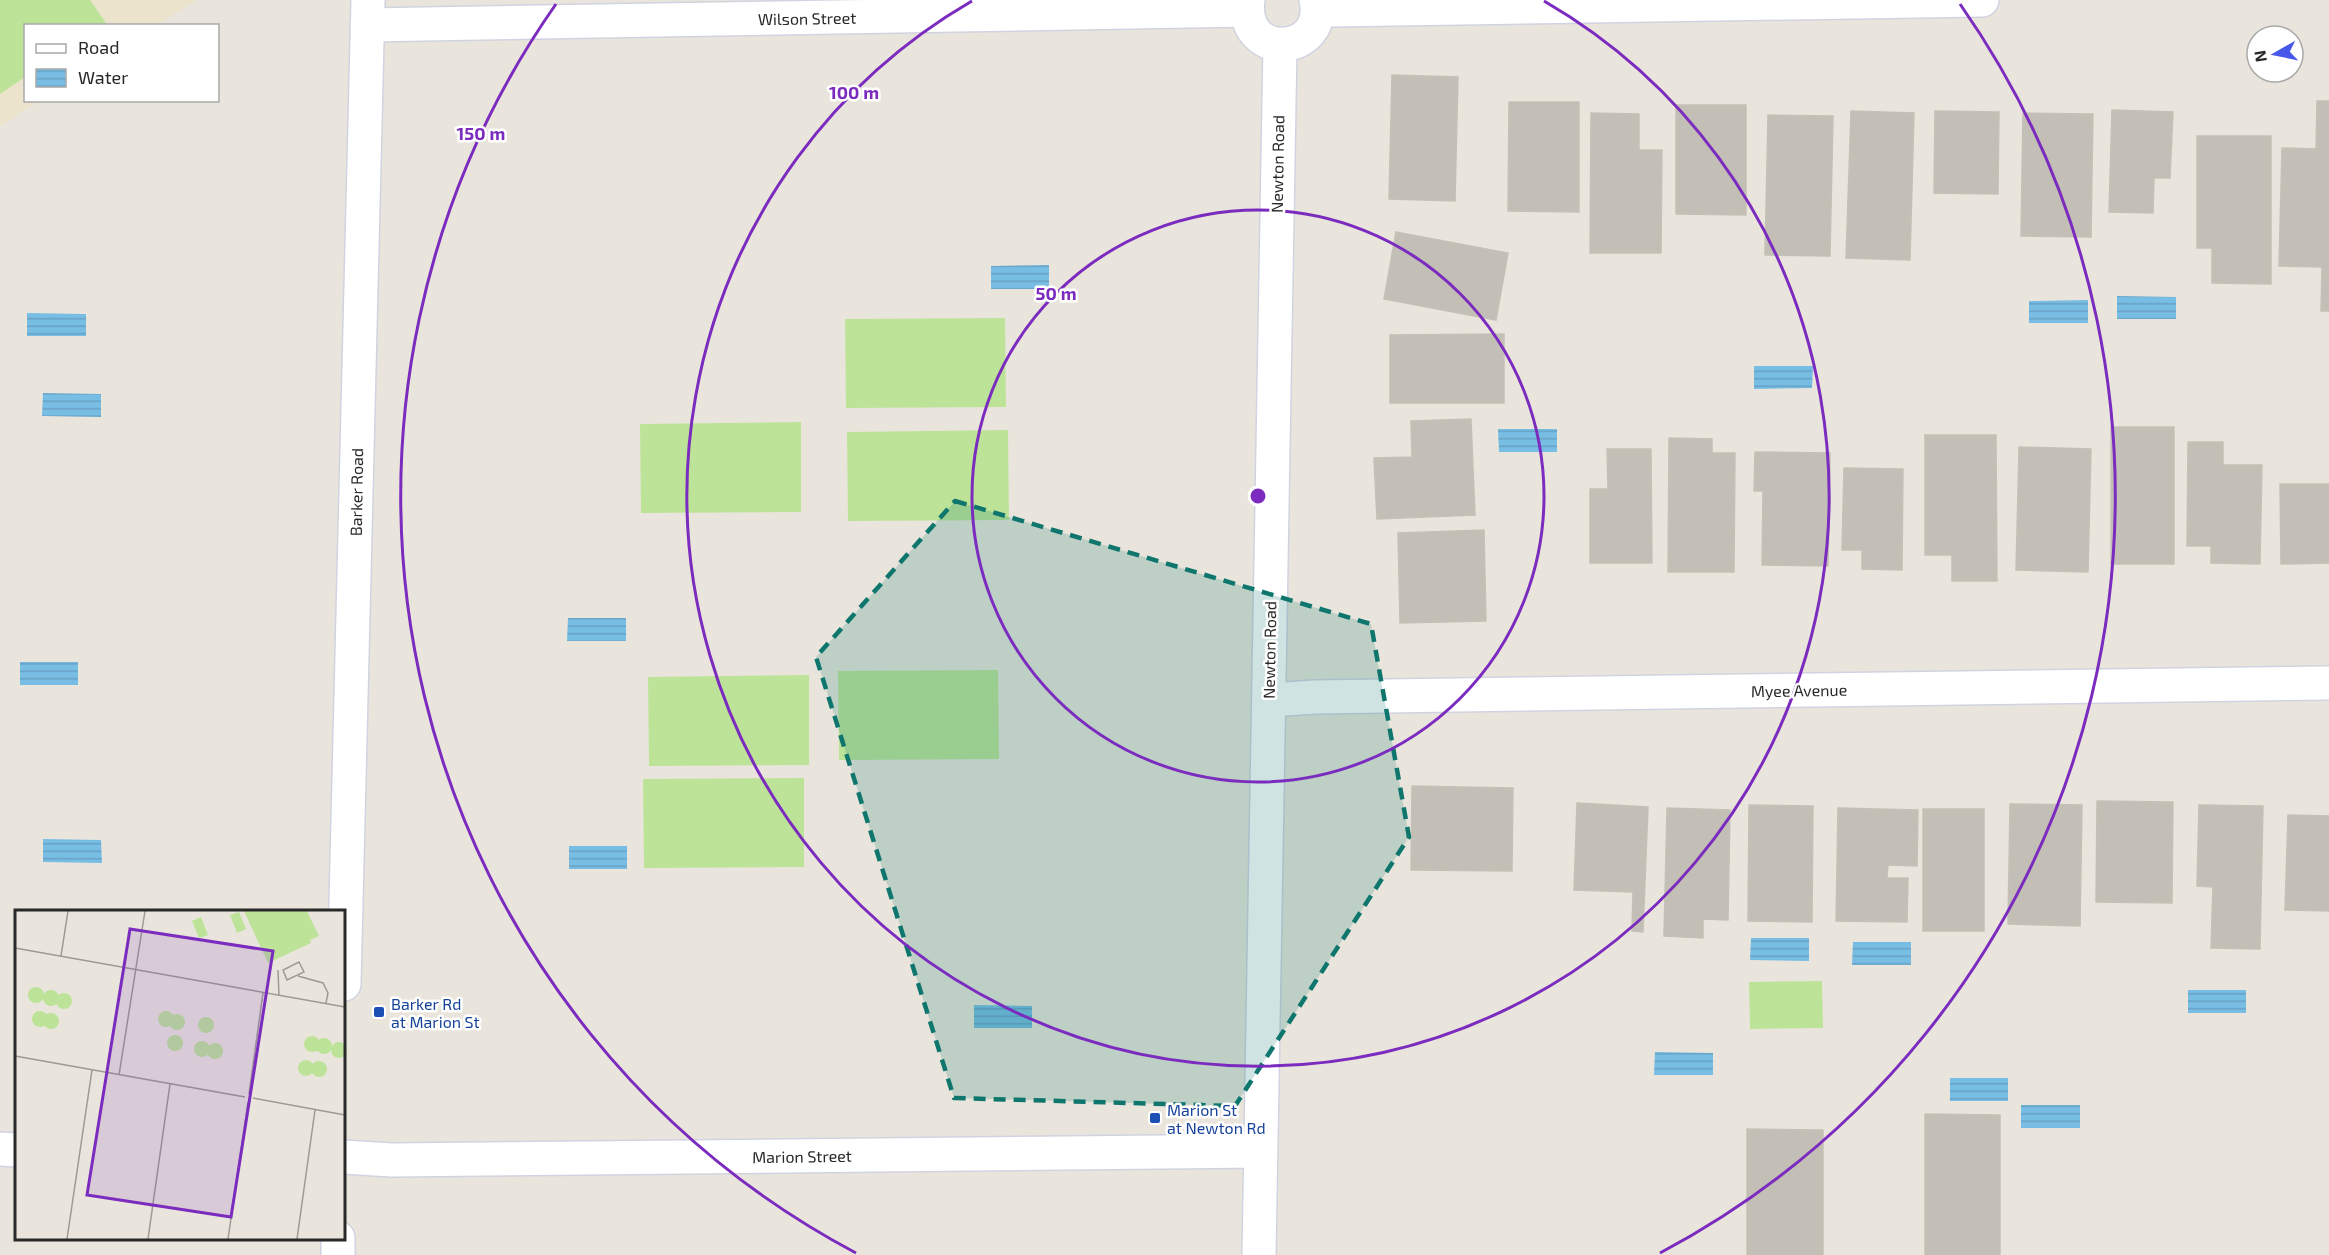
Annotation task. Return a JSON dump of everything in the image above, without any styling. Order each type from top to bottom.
[{"type":"street","points":[[1247,5],[1248,21],[1253,30],[1270,43],[1280,45],[1292,44],[1302,39],[1311,30],[1317,4],[1982,0]]},
{"type":"street","name":"Wilson Street","points":[[367,12],[1247,5]]},
{"type":"street","name":"Barker Road","points":[[345,942],[367,12]]},
{"type":"street","name":"Newton Road","points":[[1259,1255],[1280,45]]},
{"type":"street","name":"Myee Avenue","points":[[1269,700],[1327,697],[2329,683]]},
{"type":"street","points":[[0,1149],[15,1150]]},
{"type":"street","name":"Marion Street","points":[[345,1157],[404,1160],[1261,1151]]},
{"type":"highlighted area","points":[[955,501],[1371,624],[1409,837],[1235,1106],[954,1098],[816,657]]},
{"type":"shaded area","points":[[0,0],[197,0],[159,24],[24,24],[24,102],[38,102],[0,126]]},
{"type":"green space","points":[[0,0],[90,0],[105,24],[24,24],[24,78],[0,94]]},
{"type":"green space","points":[[1005,318],[1006,407],[846,408],[845,319]]},
{"type":"green space","points":[[801,422],[801,512],[641,513],[640,424]]},
{"type":"green space","points":[[1008,430],[1009,520],[848,521],[847,432]]},
{"type":"green space","points":[[998,670],[999,759],[839,760],[838,671]]},
{"type":"green space","points":[[809,675],[809,765],[649,766],[648,677]]},
{"type":"green space","points":[[804,778],[804,867],[644,868],[643,779]]},
{"type":"green space","points":[[1822,981],[1823,1028],[1750,1029],[1749,982]]},
{"type":"water","points":[[1049,265],[1049,289],[991,289],[991,266]]},
{"type":"water","points":[[2117,296],[2176,297],[2176,319],[2117,319]]},
{"type":"water","points":[[2088,300],[2088,323],[2029,323],[2029,301]]},
{"type":"water","points":[[27,313],[86,314],[86,336],[27,336]]},
{"type":"water","points":[[1754,366],[1813,366],[1812,388],[1754,389]]},
{"type":"water","points":[[43,393],[101,394],[101,417],[42,416]]},
{"type":"water","points":[[1498,429],[1557,429],[1557,452],[1499,452]]},
{"type":"water","points":[[568,618],[626,618],[626,641],[567,641]]},
{"type":"water","points":[[20,662],[78,662],[78,685],[20,685]]},
{"type":"water","points":[[43,839],[101,840],[102,863],[43,862]]},
{"type":"water","points":[[569,846],[627,846],[627,869],[569,869]]},
{"type":"water","points":[[1751,938],[1809,938],[1809,961],[1750,960]]},
{"type":"water","points":[[1853,942],[1911,942],[1911,965],[1852,965]]},
{"type":"water","points":[[2188,990],[2246,990],[2246,1013],[2188,1013]]},
{"type":"water","points":[[974,1005],[1032,1006],[1032,1028],[974,1028]]},
{"type":"water","points":[[1655,1052],[1713,1053],[1713,1075],[1654,1075]]},
{"type":"water","points":[[1950,1078],[2008,1078],[2008,1101],[1950,1101]]},
{"type":"water","points":[[2021,1105],[2080,1105],[2080,1128],[2021,1128]]},
{"type":"building","points":[[1392,75],[1458,77],[1455,201],[1389,199]]},
{"type":"building","points":[[2317,101],[2329,101],[2329,311],[2321,311],[2322,267],[2279,266],[2282,148],[2316,149]]},
{"type":"building","points":[[1509,102],[1579,102],[1579,212],[1508,211]]},
{"type":"building","points":[[1676,105],[1746,105],[1746,215],[1676,214]]},
{"type":"building","points":[[2112,110],[2173,112],[2170,178],[2154,178],[2153,213],[2109,212]]},
{"type":"building","points":[[1851,111],[1914,113],[1910,260],[1846,258]]},
{"type":"building","points":[[1935,111],[1999,112],[1998,194],[1934,193]]},
{"type":"building","points":[[1591,113],[1639,114],[1639,150],[1662,150],[1661,253],[1590,253]]},
{"type":"building","points":[[2023,113],[2093,114],[2091,237],[2021,236]]},
{"type":"building","points":[[1768,115],[1833,116],[1830,256],[1765,255]]},
{"type":"building","points":[[2197,136],[2271,136],[2271,284],[2212,283],[2212,248],[2197,248]]},
{"type":"building","points":[[1396,232],[1508,253],[1496,320],[1384,299]]},
{"type":"building","points":[[1504,334],[1504,403],[1390,403],[1390,335]]},
{"type":"building","points":[[1471,419],[1475,515],[1377,519],[1374,458],[1412,457],[1411,421]]},
{"type":"building","points":[[2111,427],[2174,427],[2174,564],[2111,564]]},
{"type":"building","points":[[1925,435],[1996,435],[1997,581],[1952,581],[1952,555],[1925,555]]},
{"type":"building","points":[[1669,438],[1712,439],[1712,453],[1735,453],[1734,572],[1668,572]]},
{"type":"building","points":[[2188,442],[2223,442],[2223,465],[2262,465],[2260,564],[2211,563],[2211,546],[2187,546]]},
{"type":"building","points":[[2019,447],[2091,449],[2088,572],[2016,570]]},
{"type":"building","points":[[1607,449],[1651,449],[1652,563],[1590,563],[1590,489],[1608,489]]},
{"type":"building","points":[[1755,452],[1830,453],[1828,566],[1762,565],[1763,491],[1754,491]]},
{"type":"building","points":[[1844,468],[1903,469],[1902,570],[1862,569],[1862,550],[1842,550]]},
{"type":"building","points":[[2280,484],[2329,484],[2329,563],[2281,564]]},
{"type":"building","points":[[1484,530],[1486,621],[1400,623],[1398,533]]},
{"type":"building","points":[[1412,786],[1513,788],[1512,871],[1411,870]]},
{"type":"building","points":[[2097,801],[2173,802],[2172,903],[2096,902]]},
{"type":"building","points":[[1577,803],[1648,807],[1643,932],[1632,931],[1633,892],[1574,890]]},
{"type":"building","points":[[2010,804],[2082,805],[2080,926],[2008,924]]},
{"type":"building","points":[[1749,805],[1813,806],[1812,922],[1748,921]]},
{"type":"building","points":[[2199,805],[2263,806],[2260,949],[2211,948],[2213,887],[2197,886]]},
{"type":"building","points":[[1667,808],[1730,810],[1728,920],[1703,919],[1703,938],[1664,936]]},
{"type":"building","points":[[1838,808],[1918,810],[1917,866],[1888,865],[1887,878],[1908,878],[1907,922],[1836,921]]},
{"type":"building","points":[[1923,809],[1984,809],[1984,931],[1923,931]]},
{"type":"building","points":[[2288,815],[2329,816],[2329,911],[2285,910]]},
{"type":"building","points":[[1925,1114],[2000,1115],[2000,1255],[1925,1255]]},
{"type":"building","points":[[1747,1129],[1823,1130],[1823,1255],[1747,1255]]},
{"type":"place","name":"Barker Rd at Marion St","points":[[379,1012]]},
{"type":"place","name":"Marion St at Newton Rd","points":[[1155,1118]]}]
